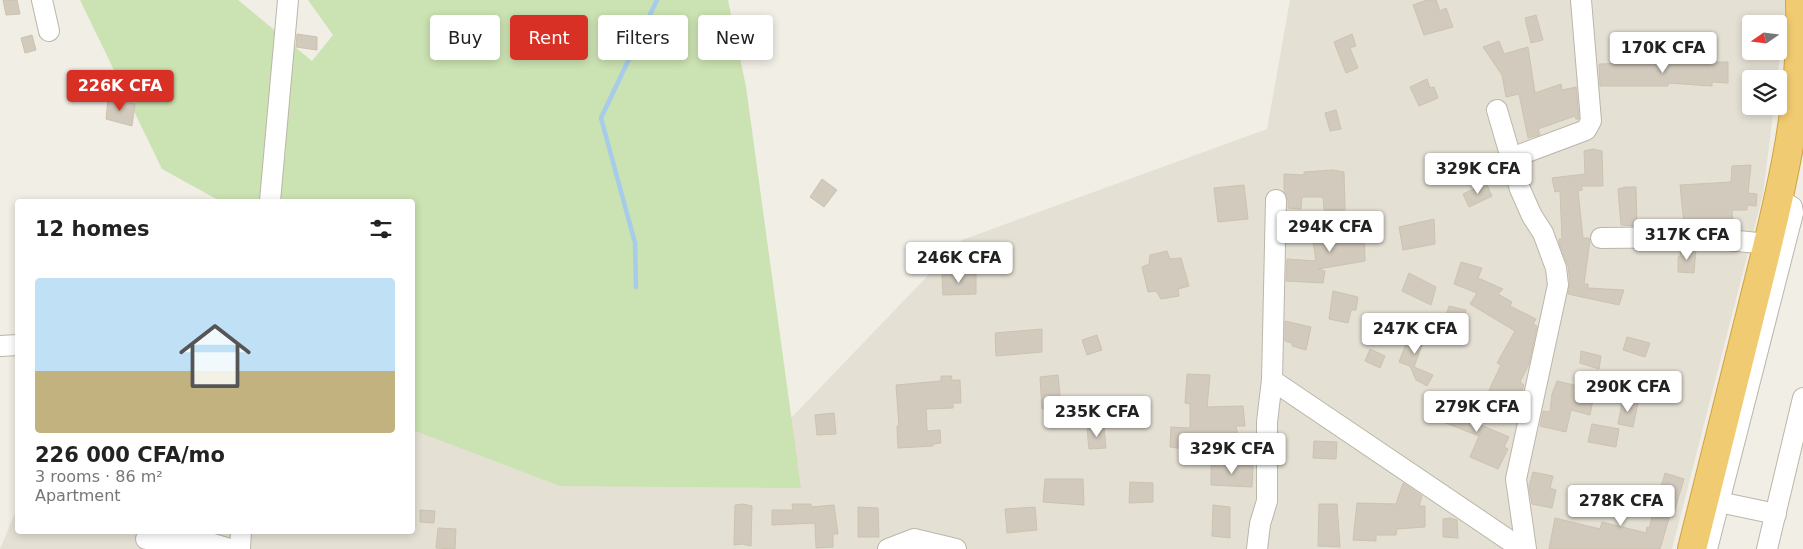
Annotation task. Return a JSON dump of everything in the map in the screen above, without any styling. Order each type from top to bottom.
[{"type":"highway","points":[[1692,549],[1780,200],[1800,96],[1802,49],[1800,0]]},
{"type":"street","points":[[42,0],[48,31]]},
{"type":"street","points":[[270,199],[288,0]]},
{"type":"street","points":[[1511,158],[1586,130],[1591,121],[1581,0]]},
{"type":"street","points":[[1497,110],[1520,189],[1551,253],[1558,285],[1516,479],[1526,549]]},
{"type":"street","points":[[1257,549],[1260,524],[1267,500],[1267,422],[1272,380],[1276,200]]},
{"type":"street","points":[[1707,549],[1793,213],[1792,207],[1780,200]]},
{"type":"street","points":[[1601,238],[1697,237],[1768,244]]},
{"type":"street","points":[[0,346],[15,345]]},
{"type":"street","points":[[1272,380],[1522,549]]},
{"type":"street","points":[[1768,549],[1803,398]]},
{"type":"street","points":[[1719,502],[1776,514]]},
{"type":"street","points":[[240,549],[241,534]]},
{"type":"street","points":[[146,539],[200,540],[230,549]]},
{"type":"street","points":[[888,549],[914,539],[956,549]]},
{"type":"shaded area","points":[[1290,0],[1787,0],[1785,15],[1742,15],[1742,60],[1779,60],[1778,70],[1742,70],[1742,115],[1773,115],[1763,194],[1672,549],[0,549],[15,513],[15,534],[415,534],[415,401],[771,439],[962,240],[1267,129]]},
{"type":"green space","points":[[80,0],[238,0],[312,61],[333,35],[308,0],[728,0],[731,15],[698,15],[698,60],[740,60],[746,87],[801,488],[560,486],[415,431],[415,199],[216,199],[162,169]]},
{"type":"building","points":[[3,0],[17,0],[20,14],[6,15]]},
{"type":"building","points":[[1427,0],[1436,0],[1440,11],[1446,8],[1453,27],[1424,35],[1413,5]]},
{"type":"building","points":[[1536,15],[1543,40],[1531,43],[1525,18]]},
{"type":"building","points":[[297,34],[317,37],[317,50],[296,47]]},
{"type":"building","points":[[1352,34],[1356,46],[1350,48],[1358,68],[1346,73],[1334,42]]},
{"type":"building","points":[[32,35],[36,50],[25,53],[21,38]]},
{"type":"building","points":[[1499,41],[1504,54],[1528,47],[1535,93],[1561,84],[1562,90],[1576,87],[1579,119],[1576,119],[1575,116],[1538,129],[1540,135],[1528,138],[1519,94],[1506,97],[1502,75],[1483,47]]},
{"type":"building","points":[[1728,62],[1728,83],[1712,82],[1712,86],[1668,83],[1668,86],[1600,86],[1599,64]]},
{"type":"building","points":[[1427,79],[1430,88],[1434,87],[1438,98],[1419,106],[1410,87]]},
{"type":"building","points":[[108,99],[135,104],[132,126],[106,119]]},
{"type":"building","points":[[1336,110],[1341,129],[1330,131],[1325,113]]},
{"type":"building","points":[[1593,149],[1602,151],[1603,186],[1582,186],[1582,190],[1578,191],[1583,238],[1589,238],[1590,240],[1584,284],[1588,284],[1588,288],[1624,290],[1619,305],[1568,294],[1570,284],[1568,266],[1559,243],[1559,239],[1562,239],[1560,191],[1555,192],[1552,178],[1585,174],[1584,151]]},
{"type":"building","points":[[1751,165],[1748,193],[1757,194],[1756,206],[1747,205],[1747,210],[1732,210],[1733,229],[1684,225],[1680,185],[1731,182],[1732,166]]},
{"type":"building","points":[[1333,170],[1344,172],[1345,210],[1324,210],[1323,197],[1302,197],[1301,209],[1288,208],[1288,200],[1284,191],[1284,174],[1304,175],[1304,172]]},
{"type":"building","points":[[822,179],[837,190],[824,207],[810,197]]},
{"type":"building","points":[[1486,183],[1492,196],[1469,207],[1463,194]]},
{"type":"building","points":[[1244,185],[1248,219],[1218,222],[1214,188]]},
{"type":"building","points":[[1636,187],[1637,226],[1621,225],[1618,189]]},
{"type":"building","points":[[1434,219],[1435,244],[1403,250],[1399,227]]},
{"type":"building","points":[[1364,220],[1365,261],[1318,269],[1325,271],[1323,283],[1286,281],[1287,259],[1316,261],[1312,236],[1337,232],[1336,225]]},
{"type":"building","points":[[1682,249],[1696,249],[1694,273],[1678,272],[1678,257]]},
{"type":"building","points":[[1167,251],[1170,259],[1181,258],[1189,286],[1178,289],[1179,296],[1161,299],[1156,291],[1148,292],[1142,267],[1149,264],[1150,255]]},
{"type":"building","points":[[1461,262],[1482,268],[1478,278],[1503,289],[1498,294],[1512,302],[1510,306],[1536,319],[1533,324],[1537,326],[1529,364],[1520,382],[1524,385],[1517,404],[1489,390],[1501,365],[1497,363],[1515,331],[1470,304],[1477,293],[1454,284]]},
{"type":"building","points":[[1409,273],[1436,287],[1431,305],[1402,291]]},
{"type":"building","points":[[976,274],[976,294],[943,295],[942,275]]},
{"type":"building","points":[[1333,291],[1358,297],[1356,310],[1351,310],[1348,323],[1329,319]]},
{"type":"building","points":[[1449,306],[1466,310],[1461,342],[1440,336]]},
{"type":"building","points":[[1285,321],[1311,327],[1306,350],[1292,346],[1292,343],[1285,341]]},
{"type":"building","points":[[1413,326],[1427,331],[1414,367],[1433,375],[1427,386],[1416,380],[1410,366],[1399,362]]},
{"type":"building","points":[[1042,329],[1042,352],[996,356],[995,333]]},
{"type":"building","points":[[1097,335],[1102,350],[1087,355],[1082,340]]},
{"type":"building","points":[[1627,337],[1650,343],[1645,357],[1623,350]]},
{"type":"building","points":[[1370,349],[1385,356],[1380,368],[1365,361]]},
{"type":"building","points":[[1581,351],[1601,356],[1599,369],[1580,363]]},
{"type":"building","points":[[1187,374],[1210,375],[1207,407],[1243,406],[1245,426],[1236,426],[1240,446],[1204,452],[1170,447],[1171,427],[1190,428],[1190,404],[1185,403]]},
{"type":"building","points":[[1058,375],[1061,407],[1042,409],[1040,377]]},
{"type":"building","points":[[941,376],[952,376],[951,380],[960,380],[961,403],[953,403],[953,408],[926,409],[927,431],[940,430],[941,443],[933,444],[933,446],[898,448],[897,426],[899,426],[896,385],[941,381]]},
{"type":"building","points":[[1557,381],[1595,390],[1590,415],[1571,410],[1566,432],[1540,426],[1543,411],[1550,412],[1552,394]]},
{"type":"building","points":[[1623,398],[1638,403],[1633,427],[1618,424]]},
{"type":"building","points":[[1447,399],[1485,414],[1481,425],[1509,437],[1504,447],[1508,449],[1498,469],[1470,457],[1479,436],[1443,422],[1444,417],[1441,415]]},
{"type":"building","points":[[1119,405],[1122,426],[1102,428],[1100,407]]},
{"type":"building","points":[[834,413],[836,434],[817,435],[815,415]]},
{"type":"building","points":[[1592,424],[1619,429],[1616,447],[1588,442]]},
{"type":"building","points":[[1104,427],[1106,448],[1089,449],[1087,429]]},
{"type":"building","points":[[1314,441],[1337,442],[1336,459],[1313,458]]},
{"type":"building","points":[[1211,464],[1253,466],[1252,487],[1211,485]]},
{"type":"building","points":[[1533,472],[1553,476],[1550,488],[1556,490],[1552,508],[1532,504],[1529,486]]},
{"type":"building","points":[[1665,473],[1684,479],[1673,516],[1670,515],[1660,549],[1549,549],[1555,518],[1600,529],[1602,522],[1646,533]]},
{"type":"building","points":[[1045,479],[1083,479],[1084,505],[1043,502]]},
{"type":"building","points":[[1130,482],[1153,483],[1153,502],[1129,503]]},
{"type":"building","points":[[1403,483],[1422,496],[1419,506],[1425,506],[1425,527],[1397,529],[1396,535],[1376,535],[1376,541],[1353,540],[1357,503],[1396,504]]},
{"type":"building","points":[[792,504],[811,504],[811,507],[834,505],[838,534],[833,534],[833,547],[816,548],[815,523],[772,525],[772,510],[793,510]]},
{"type":"building","points":[[1319,504],[1337,504],[1340,547],[1318,546]]},
{"type":"building","points":[[735,505],[752,506],[751,546],[734,545]]},
{"type":"building","points":[[1213,505],[1230,507],[1230,538],[1212,536]]},
{"type":"building","points":[[858,507],[878,508],[879,537],[858,537]]},
{"type":"building","points":[[1035,507],[1037,530],[1007,533],[1005,509]]},
{"type":"building","points":[[420,510],[435,511],[434,523],[420,522]]},
{"type":"building","points":[[1443,519],[1457,520],[1458,538],[1443,537]]},
{"type":"building","points":[[438,528],[456,529],[455,549],[436,548]]},
{"type":"waterway","points":[[636,287],[635,243],[601,118],[657,0]]}]
